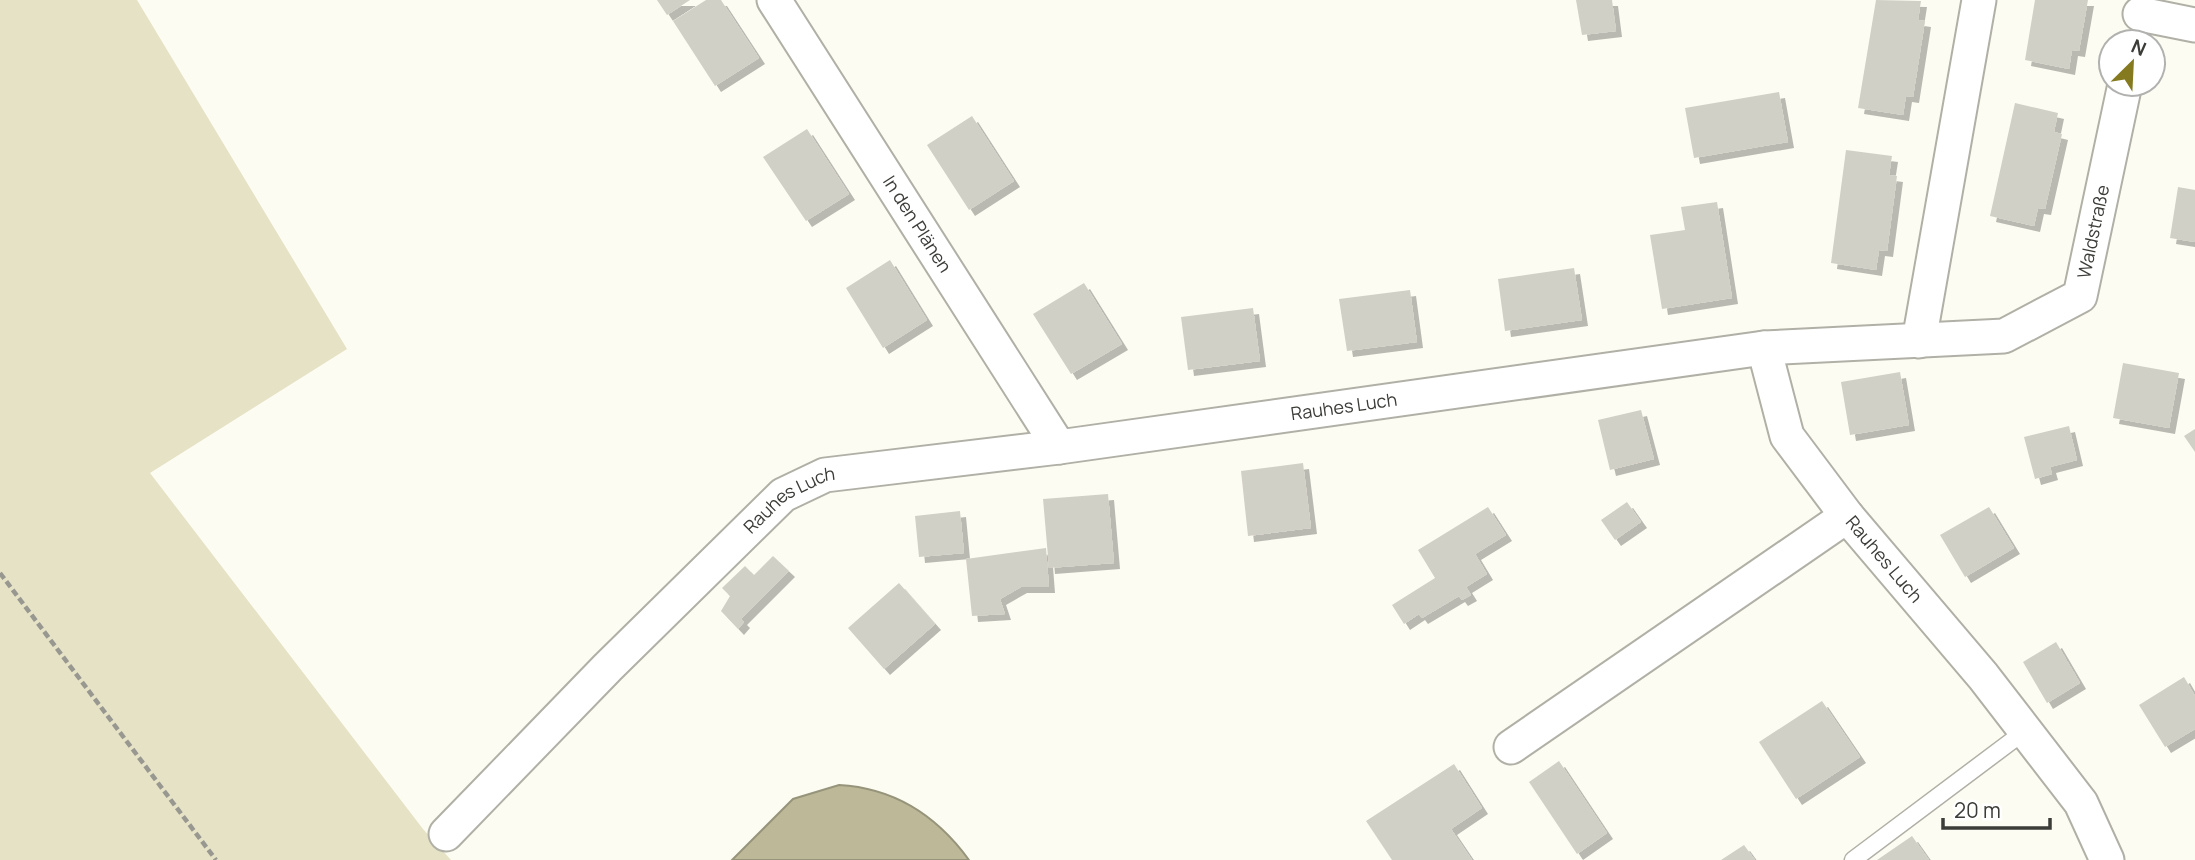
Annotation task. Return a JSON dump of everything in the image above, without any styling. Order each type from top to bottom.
[{"type":"street","name":"In den Plänen","points":[[774,0],[1059,447]]},
{"type":"street","points":[[1919,341],[1979,0]]},
{"type":"street","points":[[2139,19],[2195,25]]},
{"type":"street","name":"Waldstraße","points":[[1764,348],[2004,336],[2080,296],[2122,98]]},
{"type":"street","name":"Rauhes Luch","points":[[446,834],[608,667],[783,495],[825,475],[1059,447],[1764,348],[1787,436],[1847,516],[1983,676],[2081,803],[2108,860]]},
{"type":"street","points":[[1511,747],[1847,516]]},
{"type":"lane","points":[[1853,860],[2025,731]]},
{"type":"path","points":[[0,573],[216,860]]},
{"type":"shaded area","points":[[0,0],[137,0],[347,349],[150,473],[423,829],[451,860],[0,860]]},
{"type":"shaded area","points":[[839,785],[878,792],[913,807],[943,830],[969,860],[732,860],[793,799]]},
{"type":"building","points":[[657,0],[690,0],[667,15]]},
{"type":"building","points":[[706,0],[721,0],[759,58],[715,86],[673,21]]},
{"type":"building","points":[[1576,0],[1612,0],[1616,31],[1582,35]]},
{"type":"building","points":[[1876,0],[1921,1],[1918,20],[1925,21],[1913,97],[1906,96],[1903,115],[1858,108]]},
{"type":"building","points":[[2035,0],[2088,0],[2079,51],[2072,50],[2069,69],[2025,60]]},
{"type":"building","points":[[1779,92],[1788,142],[1694,158],[1685,108]]},
{"type":"building","points":[[2015,103],[2058,113],[2054,132],[2062,134],[2045,209],[2038,208],[2034,226],[1990,216]]},
{"type":"building","points":[[972,116],[1014,181],[969,210],[927,145]]},
{"type":"building","points":[[807,129],[849,194],[806,221],[763,157]]},
{"type":"building","points":[[1846,150],[1892,156],[1889,175],[1897,176],[1887,251],[1879,250],[1876,270],[1831,263]]},
{"type":"building","points":[[2178,187],[2195,190],[2195,242],[2170,238]]},
{"type":"building","points":[[1717,202],[1732,298],[1662,309],[1650,235],[1685,230],[1681,207]]},
{"type":"building","points":[[890,260],[927,320],[883,348],[846,288]]},
{"type":"building","points":[[1574,268],[1582,320],[1505,331],[1498,279]]},
{"type":"building","points":[[1084,283],[1122,344],[1071,374],[1033,314]]},
{"type":"building","points":[[1410,290],[1417,342],[1347,351],[1339,299]]},
{"type":"building","points":[[1253,308],[1260,361],[1188,370],[1181,317]]},
{"type":"building","points":[[2123,363],[2179,373],[2169,428],[2113,418]]},
{"type":"building","points":[[1900,372],[1909,425],[1850,435],[1841,382]]},
{"type":"building","points":[[1641,410],[1654,459],[1610,470],[1598,420]]},
{"type":"building","points":[[2069,426],[2077,460],[2050,467],[2052,474],[2035,479],[2024,437]]},
{"type":"building","points":[[2195,429],[2195,452],[2184,436]]},
{"type":"building","points":[[1303,463],[1311,528],[1248,536],[1241,471]]},
{"type":"building","points":[[1108,494],[1114,563],[1049,568],[1043,499]]},
{"type":"building","points":[[1627,502],[1641,522],[1615,540],[1601,520]]},
{"type":"building","points":[[1488,507],[1506,535],[1475,554],[1487,574],[1466,587],[1471,595],[1462,600],[1459,596],[1422,618],[1419,614],[1404,624],[1392,605],[1435,578],[1418,550]]},
{"type":"building","points":[[1989,507],[2014,548],[1965,577],[1940,535]]},
{"type":"building","points":[[960,511],[964,553],[919,557],[915,516]]},
{"type":"building","points":[[1046,548],[1049,587],[1021,587],[1000,599],[1005,614],[972,616],[966,559]]},
{"type":"building","points":[[773,556],[789,571],[741,619],[744,622],[738,629],[721,611],[730,596],[722,588],[745,566],[754,575]]},
{"type":"building","points":[[899,583],[935,624],[884,669],[848,628]]},
{"type":"building","points":[[2056,642],[2080,683],[2047,703],[2023,662]]},
{"type":"building","points":[[2184,677],[2195,696],[2195,729],[2165,747],[2139,705]]},
{"type":"building","points":[[1822,701],[1860,757],[1796,799],[1759,742]]},
{"type":"building","points":[[1559,761],[1607,833],[1577,854],[1529,782]]},
{"type":"building","points":[[1454,764],[1482,808],[1451,829],[1472,860],[1392,860],[1366,821]]},
{"type":"building","points":[[1912,836],[1929,860],[1877,860]]},
{"type":"building","points":[[1744,845],[1755,860],[1721,860]]}]
